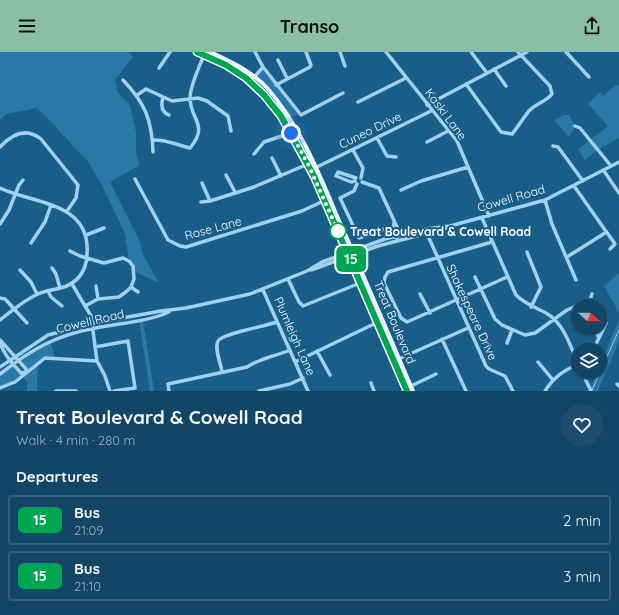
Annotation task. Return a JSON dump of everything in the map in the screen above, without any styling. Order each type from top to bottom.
[{"type":"main road","name":"Treat Boulevard","points":[[197,52],[226,65],[250,82],[277,110],[308,164],[351,254],[400,358],[408,378],[410,390]]},
{"type":"main road","name":"Treat Boulevard","points":[[210,52],[225,58],[254,77],[267,88],[290,117],[317,167],[330,198],[376,324],[410,390]]},
{"type":"main road","points":[[203,54],[225,58]]},
{"type":"street","points":[[159,68],[170,52]]},
{"type":"street","points":[[255,52],[263,67],[301,116],[343,93]]},
{"type":"street","points":[[276,85],[311,65],[306,52]]},
{"type":"street","points":[[340,52],[345,66]]},
{"type":"street","name":"Kaski Lane","points":[[386,52],[456,141],[489,216]]},
{"type":"street","points":[[471,52],[487,73]]},
{"type":"street","points":[[427,105],[520,54],[527,52]]},
{"type":"street","points":[[566,52],[589,77]]},
{"type":"street","points":[[152,140],[168,140],[175,144],[190,148],[199,130],[199,124],[190,99],[203,54]]},
{"type":"street","points":[[466,84],[501,132],[512,134],[529,111],[538,104],[547,100],[552,94],[550,86],[520,54]]},
{"type":"street","points":[[278,60],[287,78]]},
{"type":"street","points":[[250,82],[263,67]]},
{"type":"street","points":[[494,69],[506,86]]},
{"type":"street","points":[[358,102],[406,78]]},
{"type":"street","points":[[123,80],[137,96],[147,114],[152,140],[152,152]]},
{"type":"street","points":[[137,96],[146,89],[172,101],[198,98],[207,101],[228,116],[232,131]]},
{"type":"street","points":[[163,97],[162,106],[164,112],[169,115]]},
{"type":"street","name":"Cuneo Drive","points":[[317,167],[431,111]]},
{"type":"street","points":[[575,126],[580,128],[611,166]]},
{"type":"street","points":[[427,142],[448,131]]},
{"type":"street","points":[[0,147],[17,134],[24,132],[33,133],[41,139],[78,185],[79,191],[67,211]]},
{"type":"street","points":[[254,154],[264,142],[291,133]]},
{"type":"street","points":[[377,138],[387,156],[396,157]]},
{"type":"street","points":[[553,146],[558,147],[583,181]]},
{"type":"street","points":[[353,150],[363,168],[354,191],[340,198],[359,238],[393,228]]},
{"type":"street","points":[[272,158],[281,176]]},
{"type":"street","name":"Cowell Road","points":[[395,239],[398,237],[447,228],[545,200],[619,162]]},
{"type":"street","points":[[201,202],[210,201],[254,187],[308,164]]},
{"type":"street","points":[[401,190],[421,180],[468,167]]},
{"type":"street","points":[[604,171],[619,193]]},
{"type":"street","points":[[358,181],[351,182],[336,176],[336,174],[338,172],[378,188],[394,223],[398,226],[398,237]]},
{"type":"street","points":[[226,175],[235,192]]},
{"type":"street","name":"Rose Lane","points":[[135,179],[168,240],[186,247],[302,211],[330,198]]},
{"type":"street","points":[[0,224],[9,210],[23,180]]},
{"type":"street","points":[[202,182],[210,201]]},
{"type":"street","points":[[574,186],[605,233],[615,244],[610,249]]},
{"type":"street","points":[[0,188],[15,195],[67,211],[79,221],[86,234],[87,259],[81,274],[72,284],[37,294],[0,320]]},
{"type":"street","points":[[545,200],[552,224],[576,280]]},
{"type":"street","points":[[31,243],[45,222],[51,205]]},
{"type":"street","points":[[482,218],[516,295],[531,307],[546,314],[561,326],[571,348]]},
{"type":"street","points":[[394,223],[393,228],[395,239]]},
{"type":"street","points":[[86,234],[104,228]]},
{"type":"street","name":"Cowell Road","points":[[0,367],[15,355],[48,335],[161,310],[170,311],[236,298],[263,290],[307,271],[319,269],[351,254],[395,239],[425,232]]},
{"type":"street","name":"Shakespeare Drive","points":[[425,232],[486,366],[489,369],[505,376],[512,390]]},
{"type":"street","points":[[567,257],[605,233]]},
{"type":"street","points":[[492,242],[388,272],[385,276],[384,282],[401,318],[405,321],[410,321],[508,277]]},
{"type":"street","points":[[70,251],[87,259],[104,263],[118,258],[129,261],[133,266],[134,273],[131,287],[119,297],[98,299],[85,306]]},
{"type":"street","points":[[527,252],[541,287],[531,307]]},
{"type":"street","points":[[52,268],[56,274],[60,288]]},
{"type":"street","points":[[20,270],[31,282],[37,294]]},
{"type":"street","points":[[475,277],[495,319],[525,336],[535,333],[571,309]]},
{"type":"street","points":[[288,279],[299,302],[303,306],[360,283]]},
{"type":"street","points":[[72,284],[91,316],[97,361],[105,376],[110,391]]},
{"type":"street","points":[[96,286],[98,299]]},
{"type":"street","points":[[131,287],[138,292]]},
{"type":"street","name":"Plumleigh Lane","points":[[263,290],[308,391]]},
{"type":"street","points":[[48,291],[51,298],[62,306]]},
{"type":"street","points":[[420,294],[430,313]]},
{"type":"street","points":[[590,299],[592,294]]},
{"type":"street","points":[[0,298],[5,299],[27,323]]},
{"type":"street","points":[[222,372],[217,345],[218,340],[223,336],[265,327],[277,322]]},
{"type":"street","points":[[295,362],[376,324]]},
{"type":"street","name":"Cowell Road","points":[[0,374],[50,340],[93,326]]},
{"type":"street","points":[[394,361],[468,328]]},
{"type":"street","points":[[507,343],[512,330]]},
{"type":"street","points":[[597,343],[600,335]]},
{"type":"street","points":[[442,339],[466,391]]},
{"type":"street","points":[[0,340],[15,355],[26,369],[26,372]]},
{"type":"street","points":[[0,340],[2,347],[13,364],[21,373],[26,372]]},
{"type":"street","points":[[95,347],[128,341],[135,388],[114,391]]},
{"type":"street","points":[[170,391],[168,384],[247,367],[255,361],[278,356],[290,350]]},
{"type":"street","points":[[318,351],[330,375]]},
{"type":"street","points":[[0,388],[15,382],[45,358],[97,361]]},
{"type":"street","points":[[538,362],[553,380]]},
{"type":"street","points":[[545,391],[562,371],[571,367]]},
{"type":"street","points":[[410,390],[418,383],[436,374]]},
{"type":"street","points":[[259,391],[290,384],[303,378]]},
{"type":"street","points":[[585,379],[590,390],[585,391]]},
{"type":"street","points":[[371,384],[374,391]]},
{"type":"street","points":[[56,391],[76,391]]},
{"type":"shaded area","points":[[0,52],[129,52],[133,57],[115,80],[118,93],[130,105],[136,132],[136,153],[140,165],[110,182],[141,244],[142,253],[158,281],[156,282],[134,271],[129,261],[125,234],[102,185],[87,160],[37,108],[6,114],[0,120]]},
{"type":"shaded area","points":[[263,67],[298,115],[290,117],[254,77]]},
{"type":"shaded area","points":[[617,84],[619,86],[619,138],[597,150],[585,160],[578,149],[608,126],[588,104],[600,92],[603,96]]},
{"type":"shaded area","points":[[564,115],[569,115],[575,126],[569,137],[554,120]]},
{"type":"shaded area","points":[[619,273],[619,313],[604,286]]},
{"type":"shaded area","points":[[143,320],[154,391],[150,391],[139,321]]},
{"type":"shaded area","points":[[619,320],[619,340],[607,370],[607,348]]},
{"type":"shaded area","points":[[50,340],[55,358],[45,358],[38,363],[37,391],[27,391],[27,382],[22,376],[0,388],[0,374],[13,364],[21,373],[26,372],[19,360]]},
{"type":"shaded area","points":[[594,379],[603,379],[598,391],[589,391]]},
{"type":"waterway","points":[[592,390],[619,330]]},
{"type":"bus line","name":"15","points":[[197,52],[226,65],[246,78],[264,95],[281,116],[314,176],[348,253],[376,324],[407,391]]},
{"type":"place","name":"Treat Boulevard & Cowell Road","points":[[338,231]]},
{"type":"route","points":[[291,133],[308,164],[338,231]]}]
